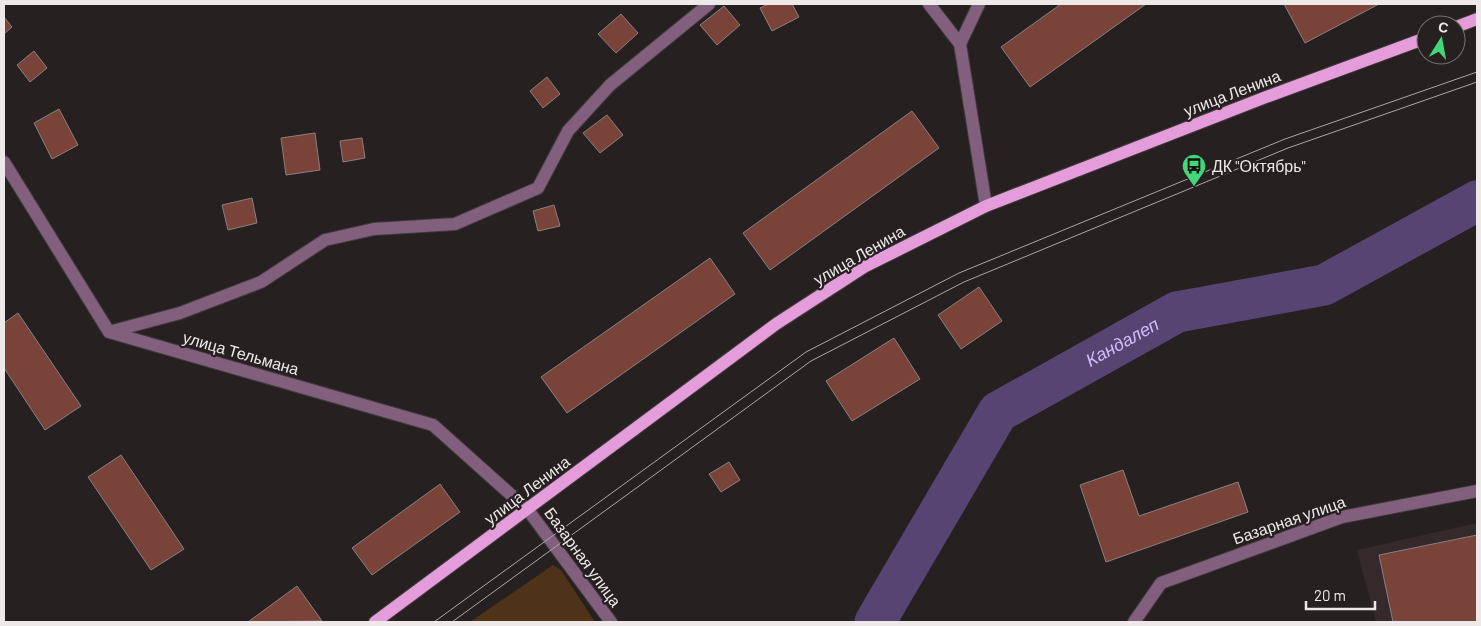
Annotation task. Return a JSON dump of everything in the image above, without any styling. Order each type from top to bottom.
[{"type":"main road","name":"улица Ленина","points":[[375,622],[776,324],[864,267],[986,206],[1266,97],[1416,42]]},
{"type":"street","points":[[4,162],[109,332],[180,313],[261,282],[325,240],[374,229],[455,224],[538,188],[568,131],[610,85],[709,4]]},
{"type":"street","points":[[929,4],[960,44],[986,206]]},
{"type":"street","points":[[960,44],[978,4]]},
{"type":"street","name":"улица Тельмана","points":[[109,332],[433,425],[528,510]]},
{"type":"street","name":"Базарная улица","points":[[1134,622],[1161,583],[1342,517],[1477,491]]},
{"type":"street","name":"Базарная улица","points":[[528,510],[611,622]]},
{"type":"shaded area","points":[[1477,523],[1477,622],[1376,622],[1357,550]]},
{"type":"shaded area","points":[[553,565],[561,570],[595,622],[470,622]]},
{"type":"building","points":[[768,4],[792,4],[799,17],[772,31],[760,8]]},
{"type":"building","points":[[1061,4],[1146,4],[1030,87],[1001,47]]},
{"type":"building","points":[[1284,4],[1379,4],[1305,43]]},
{"type":"building","points":[[724,6],[740,25],[717,45],[700,25]]},
{"type":"building","points":[[621,14],[638,33],[616,53],[598,34]]},
{"type":"building","points":[[4,17],[12,27],[4,34]]},
{"type":"building","points":[[34,51],[47,68],[30,82],[17,65]]},
{"type":"building","points":[[547,77],[560,94],[543,108],[530,91]]},
{"type":"building","points":[[59,109],[78,145],[52,159],[34,123]]},
{"type":"building","points":[[912,111],[939,148],[770,270],[743,233]]},
{"type":"building","points":[[607,115],[623,135],[600,153],[583,133]]},
{"type":"building","points":[[315,133],[320,170],[286,175],[281,138]]},
{"type":"building","points":[[362,138],[365,158],[343,162],[340,141]]},
{"type":"building","points":[[252,198],[257,223],[228,230],[222,205]]},
{"type":"building","points":[[554,205],[560,226],[538,231],[533,211]]},
{"type":"building","points":[[710,258],[735,294],[567,413],[541,377]]},
{"type":"building","points":[[979,287],[1002,321],[961,349],[938,315]]},
{"type":"building","points":[[18,313],[81,406],[45,430],[4,368],[4,323]]},
{"type":"building","points":[[894,338],[920,379],[852,421],[826,381]]},
{"type":"building","points":[[121,455],[184,549],[151,570],[88,477]]},
{"type":"building","points":[[729,462],[740,480],[721,492],[709,474]]},
{"type":"building","points":[[1123,470],[1139,516],[1238,482],[1248,512],[1106,562],[1080,485]]},
{"type":"building","points":[[440,484],[460,512],[372,575],[352,548]]},
{"type":"building","points":[[1477,535],[1477,622],[1393,622],[1379,555]]},
{"type":"building","points":[[297,586],[322,621],[248,622]]},
{"type":"waterway","name":"Кандалеп","points":[[875,622],[998,412],[1177,312],[1324,285],[1477,201]]},
{"type":"tram line","points":[[434,622],[806,352],[959,273],[1285,139],[1477,72]]},
{"type":"tram line","points":[[452,622],[811,361],[964,282],[1288,148],[1477,82]]},
{"type":"place","name":"ДК \"Октябрь\"","points":[[1194,187]]}]
